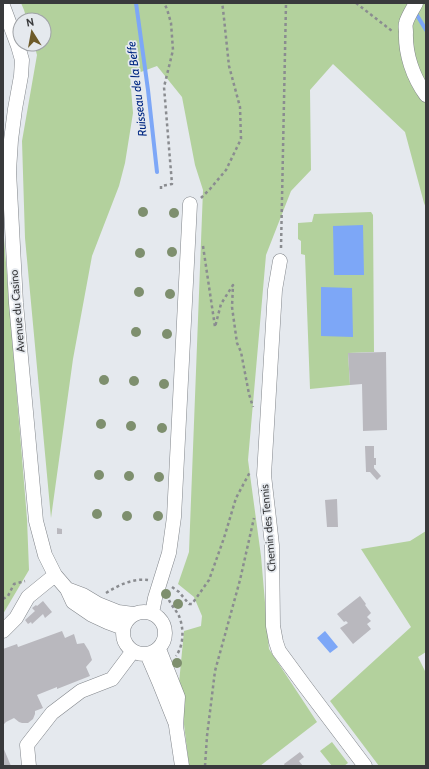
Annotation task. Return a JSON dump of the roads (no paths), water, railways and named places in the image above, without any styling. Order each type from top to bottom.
[{"type":"street","points":[[416,3],[406,25],[406,41],[408,57],[422,90],[426,95]]},
{"type":"street","name":"Avenue du Casino","points":[[3,6],[22,60],[21,76],[10,140],[9,171],[16,303],[36,520],[45,555],[55,575],[67,589],[73,602],[92,615],[123,628]]},
{"type":"street","points":[[152,613],[155,598],[169,553],[174,517],[190,206]]},
{"type":"street","name":"Chemin des Tennis","points":[[280,261],[275,290],[264,475],[272,545],[273,626],[279,651],[365,766]]},
{"type":"street","points":[[3,632],[16,618],[28,597],[55,575]]},
{"type":"street","name":"Avenue du Casino","points":[[67,589],[118,612],[133,614]]},
{"type":"street","points":[[29,766],[27,745],[52,713],[82,691],[112,679],[146,651],[162,644],[166,632],[162,620],[152,613],[145,611],[133,614],[125,623],[122,635],[128,647],[146,651],[172,681],[178,697],[176,726],[182,766]]},
{"type":"water","points":[[363,225],[364,275],[334,275],[333,226]]},
{"type":"water","points":[[321,287],[352,288],[353,337],[321,336]]},
{"type":"water","points":[[325,631],[338,647],[330,653],[317,638]]},
{"type":"waterway","name":"Ruisseau de la Beffe","points":[[136,3],[157,172]]},
{"type":"waterway","points":[[415,12],[426,30]]}]
